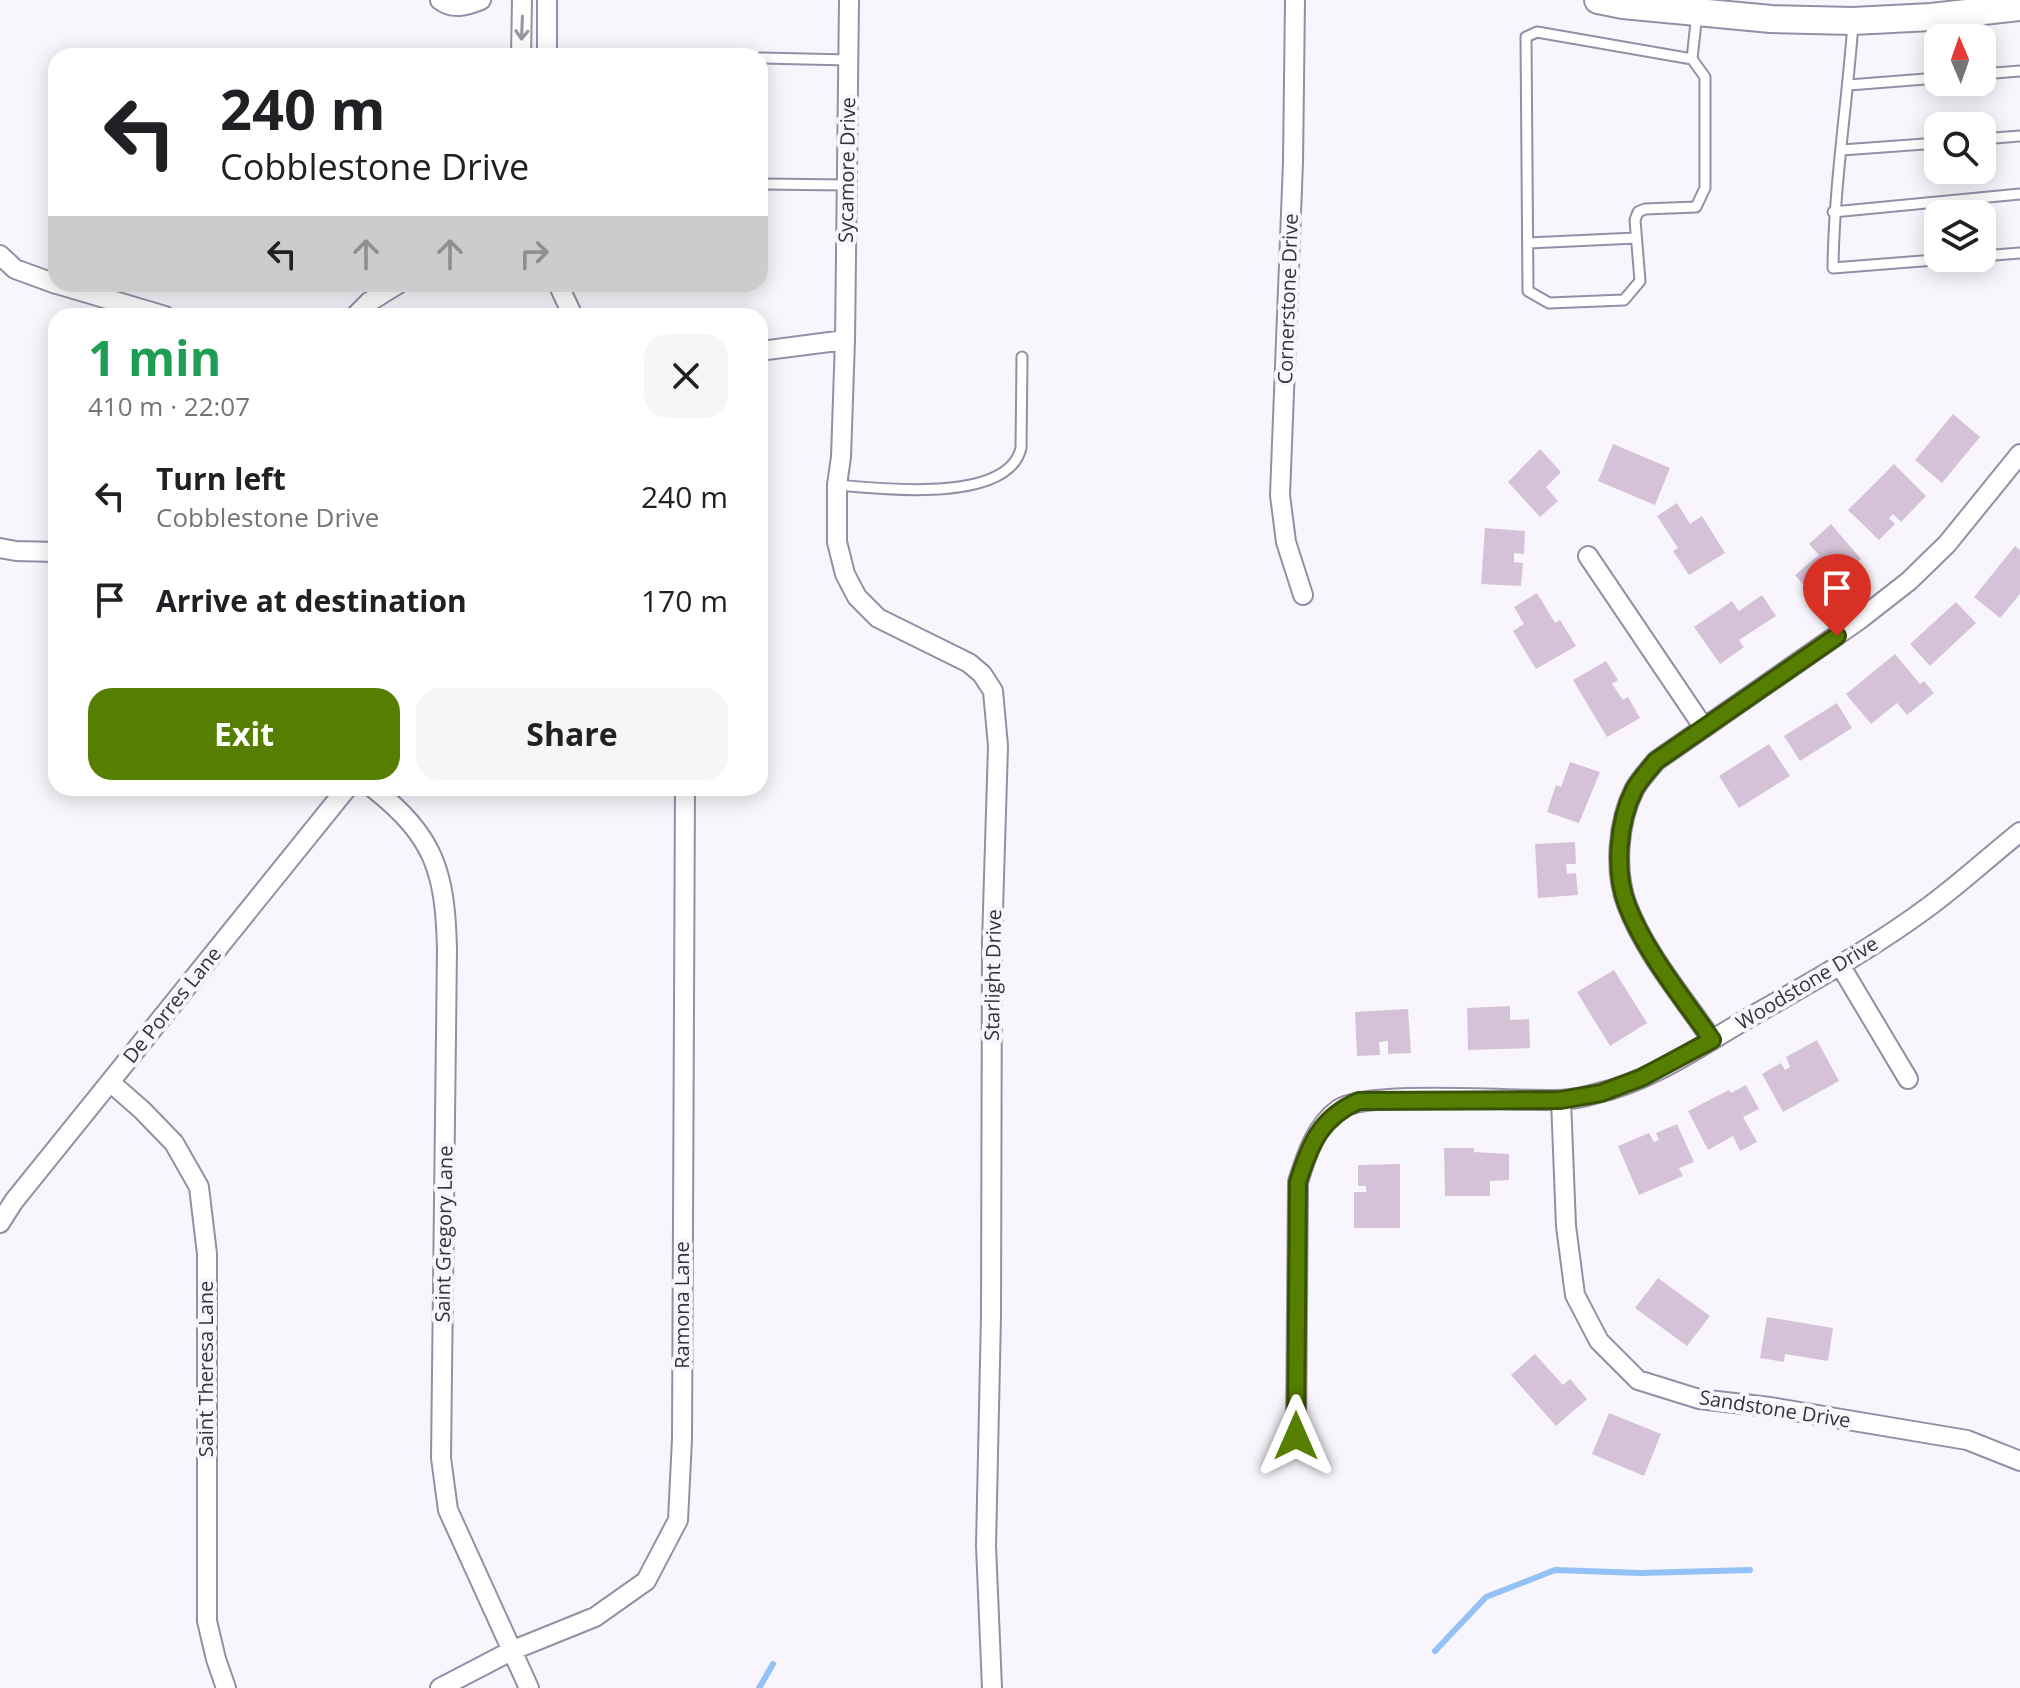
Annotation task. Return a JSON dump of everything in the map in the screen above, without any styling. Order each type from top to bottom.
[{"type":"main road","points":[[1598,0],[1697,6],[1771,19],[1853,21],[1931,17],[2020,7]]},
{"type":"street","points":[[440,0],[447,5],[464,7],[481,0]]},
{"type":"street","points":[[521,48],[522,0]]},
{"type":"street","points":[[547,0],[547,48]]},
{"type":"street","name":"Sycamore Drive","points":[[845,340],[849,0]]},
{"type":"street","name":"Cornerstone Drive","points":[[1295,0],[1293,162],[1280,495],[1286,542],[1303,595]]},
{"type":"street","points":[[0,255],[15,269],[48,281]]},
{"type":"street","points":[[83,292],[138,308]]},
{"type":"street","points":[[363,308],[385,292]]},
{"type":"street","points":[[768,350],[845,340]]},
{"type":"street","name":"Starlight Drive","points":[[845,340],[841,457],[837,485],[837,542],[845,574],[857,597],[878,618],[969,663],[982,674],[993,691],[998,746],[992,943],[991,1316],[986,1546],[992,1688]]},
{"type":"street","points":[[1712,1040],[1644,939],[1626,903],[1620,862],[1622,826],[1634,789],[1656,761],[1859,620],[1909,581],[1947,544],[2020,454]]},
{"type":"street","points":[[0,548],[48,552]]},
{"type":"street","points":[[1588,556],[1704,728]]},
{"type":"street","name":"De Porres Lane","points":[[0,1223],[14,1201],[341,796]]},
{"type":"street","name":"Saint Gregory Lane","points":[[381,796],[418,831],[440,872],[446,901],[441,1458],[448,1510],[529,1688]]},
{"type":"street","name":"Ramona Lane","points":[[440,1688],[511,1651],[595,1617],[646,1581],[678,1520],[682,1439],[685,796]]},
{"type":"street","name":"Woodstone Drive","points":[[1296,1436],[1298,1182],[1308,1150],[1339,1109],[1359,1101],[1561,1100],[1601,1093],[1641,1078],[1840,965],[1930,906],[2020,832]]},
{"type":"street","points":[[1840,965],[1908,1079]]},
{"type":"street","name":"Saint Theresa Lane","points":[[110,1082],[174,1143],[199,1187],[207,1254],[207,1621],[226,1688]]},
{"type":"street","name":"Sandstone Drive","points":[[1561,1100],[1566,1226],[1575,1295],[1599,1341],[1638,1380],[1699,1399],[1770,1407],[1967,1440],[2020,1461]]},
{"type":"lane","points":[[1692,59],[1537,32],[1526,37],[1528,291],[1549,303],[1624,300],[1640,281],[1635,220],[1638,212],[1696,207],[1705,188],[1705,77],[1692,59],[1697,6]]},
{"type":"lane","points":[[1853,21],[1849,85],[1833,212],[1833,268],[1924,261]]},
{"type":"lane","points":[[768,58],[849,60]]},
{"type":"lane","points":[[1996,73],[2020,71]]},
{"type":"lane","points":[[1849,85],[1924,79]]},
{"type":"lane","points":[[1996,138],[2020,136]]},
{"type":"lane","points":[[1842,150],[1924,144]]},
{"type":"lane","points":[[768,184],[847,185]]},
{"type":"lane","points":[[1833,212],[2020,194]]},
{"type":"lane","points":[[1528,243],[1636,238]]},
{"type":"lane","points":[[1996,255],[2020,253]]},
{"type":"lane","points":[[837,485],[905,492],[972,484],[997,476],[1011,467],[1021,448],[1022,357]]},
{"type":"building","points":[[1953,414],[1980,437],[1942,483],[1915,460]]},
{"type":"building","points":[[1613,444],[1670,468],[1655,505],[1598,481]]},
{"type":"building","points":[[1540,449],[1561,472],[1546,487],[1558,501],[1540,517],[1508,482]]},
{"type":"building","points":[[1894,464],[1926,496],[1901,522],[1893,514],[1889,518],[1895,524],[1879,540],[1848,510]]},
{"type":"building","points":[[1677,503],[1690,524],[1702,516],[1725,553],[1689,575],[1673,551],[1678,548],[1657,516]]},
{"type":"building","points":[[1831,524],[1861,559],[1817,601],[1795,575],[1819,555],[1809,544]]},
{"type":"building","points":[[1485,528],[1525,531],[1524,554],[1514,553],[1514,562],[1523,563],[1521,586],[1481,584]]},
{"type":"building","points":[[2015,546],[2020,550],[2020,594],[2000,618],[1974,597]]},
{"type":"building","points":[[1537,593],[1555,623],[1560,620],[1576,646],[1536,669],[1513,631],[1524,624],[1514,607]]},
{"type":"building","points":[[1762,595],[1776,616],[1739,640],[1744,647],[1720,664],[1694,627],[1732,601],[1739,611]]},
{"type":"building","points":[[1956,602],[1976,623],[1930,666],[1910,644]]},
{"type":"building","points":[[1895,654],[1920,684],[1924,681],[1934,693],[1907,715],[1897,703],[1871,724],[1846,694]]},
{"type":"building","points":[[1606,661],[1618,680],[1612,684],[1623,700],[1628,697],[1640,718],[1607,737],[1573,680]]},
{"type":"building","points":[[1837,703],[1852,728],[1800,761],[1784,736]]},
{"type":"building","points":[[1769,744],[1790,776],[1739,808],[1719,776]]},
{"type":"building","points":[[1570,762],[1600,772],[1579,823],[1547,812],[1556,785],[1561,787]]},
{"type":"building","points":[[1575,842],[1576,864],[1566,864],[1567,874],[1576,873],[1578,895],[1538,898],[1535,844]]},
{"type":"building","points":[[1614,970],[1647,1023],[1610,1046],[1577,992]]},
{"type":"building","points":[[1510,1006],[1510,1020],[1529,1019],[1530,1048],[1468,1050],[1467,1008]]},
{"type":"building","points":[[1408,1009],[1411,1053],[1388,1054],[1388,1041],[1379,1042],[1380,1055],[1357,1056],[1355,1012]]},
{"type":"building","points":[[1817,1040],[1839,1081],[1783,1112],[1762,1074],[1781,1063],[1785,1070],[1790,1067],[1786,1057]]},
{"type":"building","points":[[1746,1085],[1759,1109],[1743,1117],[1757,1142],[1740,1151],[1733,1136],[1708,1150],[1688,1111]]},
{"type":"building","points":[[1677,1124],[1694,1162],[1679,1168],[1683,1176],[1639,1195],[1618,1146],[1649,1133],[1654,1142],[1659,1140],[1656,1133]]},
{"type":"building","points":[[1444,1148],[1474,1148],[1474,1152],[1509,1154],[1509,1180],[1490,1181],[1490,1196],[1445,1196]]},
{"type":"building","points":[[1400,1164],[1400,1228],[1354,1228],[1354,1192],[1366,1192],[1366,1186],[1358,1186],[1358,1165]]},
{"type":"building","points":[[1658,1278],[1710,1316],[1687,1346],[1635,1308]]},
{"type":"building","points":[[1767,1317],[1833,1328],[1828,1361],[1785,1354],[1784,1362],[1760,1358]]},
{"type":"building","points":[[1535,1354],[1563,1385],[1570,1379],[1587,1399],[1556,1426],[1511,1375]]},
{"type":"building","points":[[1609,1413],[1661,1434],[1644,1476],[1592,1454]]},
{"type":"waterway","points":[[1435,1651],[1486,1597],[1555,1570],[1641,1573],[1750,1570]]},
{"type":"waterway","points":[[759,1688],[773,1664]]},
{"type":"route","points":[[1296,1436],[1298,1182],[1308,1150],[1326,1123],[1339,1109],[1359,1101],[1561,1100],[1601,1093],[1641,1078],[1712,1040],[1644,939],[1626,903],[1620,862],[1622,826],[1634,789],[1656,761],[1837,636]]}]
